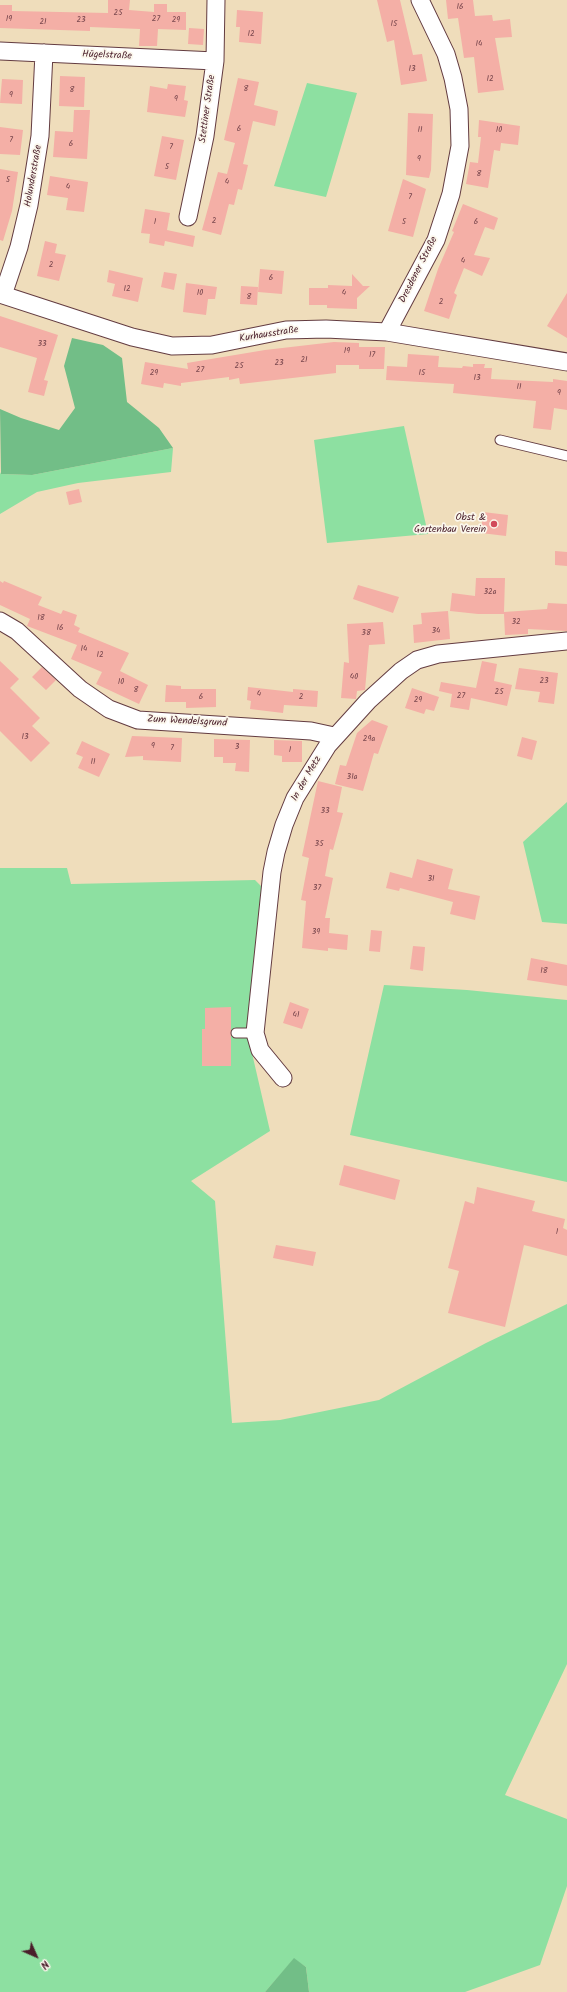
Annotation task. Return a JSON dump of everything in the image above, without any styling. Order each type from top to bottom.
[{"type":"street","name":"Stettiner Straße","points":[[188,217],[205,136],[215,61],[216,0]]},
{"type":"street","name":"Dresdener Straße","points":[[387,332],[436,240],[451,194],[460,146],[459,109],[453,78],[446,54],[420,0]]},
{"type":"street","name":"Hügelstraße","points":[[0,51],[215,61]]},
{"type":"street","name":"Holunderstraße","points":[[2,294],[19,247],[30,197],[40,136],[44,53]]},
{"type":"street","name":"Kurhausstraße","points":[[2,294],[132,337],[172,346],[212,345],[286,330],[326,328],[387,332],[567,362]]},
{"type":"street","name":"Zum Wendelsgrund","points":[[0,621],[17,631],[80,689],[109,709],[138,720],[311,731],[334,736]]},
{"type":"street","name":"In der Metz","points":[[283,1078],[260,1050],[255,1033],[272,872],[276,852],[296,798],[334,736],[368,701],[401,671],[417,660],[438,654],[567,641]]},
{"type":"lane","points":[[500,440],[567,456]]},
{"type":"lane","points":[[236,1033],[255,1033]]},
{"type":"green space","points":[[307,83],[357,93],[326,197],[274,186]]},
{"type":"green space","points":[[72,338],[103,345],[122,358],[127,402],[159,428],[173,448],[32,475],[1,474],[0,409],[21,418],[59,430],[75,408],[64,366]]},
{"type":"green space","points":[[404,426],[428,534],[327,543],[314,440]]},
{"type":"green space","points":[[173,448],[171,472],[78,483],[37,492],[0,514],[0,472],[1,474],[32,475]]},
{"type":"green space","points":[[567,802],[567,924],[542,922],[523,842]]},
{"type":"green space","points":[[0,868],[67,868],[71,884],[255,880],[264,889],[248,1036],[270,1131],[191,1181],[215,1201],[232,1423],[280,1420],[379,1400],[486,1343],[567,1304],[567,1664],[505,1795],[567,1819],[567,1886],[540,1965],[465,1992],[309,1992],[306,1967],[294,1959],[265,1992],[0,1992]]},
{"type":"green space","points":[[384,985],[467,990],[567,1000],[567,1182],[350,1135]]},
{"type":"green space","points":[[294,1958],[306,1967],[309,1992],[265,1992]]},
{"type":"building","points":[[108,0],[130,0],[129,10],[154,12],[154,4],[167,4],[167,12],[186,12],[186,30],[158,29],[157,46],[139,46],[140,29],[90,27],[90,31],[0,28],[0,5],[12,5],[12,11],[108,13]]},
{"type":"building","points":[[377,0],[400,0],[413,55],[422,54],[427,81],[401,85],[394,40],[387,42]]},
{"type":"building","points":[[446,0],[473,0],[475,16],[492,15],[493,21],[510,19],[512,37],[495,38],[504,90],[478,93],[474,57],[464,58],[458,18],[448,19]]},
{"type":"building","points":[[237,10],[263,12],[261,44],[239,42],[240,27],[236,27]]},
{"type":"building","points":[[189,28],[204,29],[203,45],[188,44]]},
{"type":"building","points":[[60,76],[85,77],[84,107],[59,106]]},
{"type":"building","points":[[238,78],[259,82],[254,105],[278,111],[275,126],[253,121],[243,164],[248,165],[242,190],[238,189],[234,205],[229,204],[221,235],[202,230],[218,172],[227,174],[235,143],[224,140]]},
{"type":"building","points":[[2,79],[23,80],[22,104],[0,103]]},
{"type":"building","points":[[168,84],[186,86],[184,100],[188,101],[185,117],[147,112],[150,86],[167,89]]},
{"type":"building","points":[[74,110],[90,110],[87,159],[53,157],[55,131],[73,132]]},
{"type":"building","points":[[408,113],[433,114],[431,170],[429,178],[406,175]]},
{"type":"building","points":[[479,120],[520,126],[518,145],[501,143],[500,151],[494,150],[488,188],[466,184],[470,162],[478,163],[481,137],[478,137]]},
{"type":"building","points":[[0,127],[23,130],[20,155],[0,154]]},
{"type":"building","points":[[162,136],[184,140],[176,180],[154,176]]},
{"type":"building","points":[[0,169],[18,172],[12,211],[3,241],[0,240]]},
{"type":"building","points":[[50,176],[88,182],[84,212],[66,210],[68,198],[47,195]]},
{"type":"building","points":[[403,179],[426,189],[413,237],[388,231]]},
{"type":"building","points":[[463,204],[498,218],[494,230],[485,227],[474,255],[490,258],[482,276],[464,268],[454,293],[457,295],[449,319],[424,311],[438,269],[454,232],[452,231]]},
{"type":"building","points":[[145,209],[170,213],[167,230],[195,236],[193,247],[165,241],[164,246],[149,243],[150,234],[141,233]]},
{"type":"building","points":[[45,241],[57,244],[55,253],[66,255],[59,281],[37,276]]},
{"type":"building","points":[[260,269],[284,271],[282,294],[258,292]]},
{"type":"building","points":[[109,270],[143,278],[138,302],[112,296],[115,284],[107,282]]},
{"type":"building","points":[[164,272],[177,274],[174,290],[161,287]]},
{"type":"building","points":[[352,274],[363,286],[370,286],[357,298],[357,309],[327,308],[327,305],[309,305],[309,288],[328,288],[328,285],[352,286]]},
{"type":"building","points":[[186,283],[217,287],[215,299],[208,299],[206,315],[183,312]]},
{"type":"building","points":[[241,286],[258,287],[257,305],[240,304]]},
{"type":"building","points":[[567,293],[567,338],[547,326]]},
{"type":"building","points":[[0,316],[58,335],[44,380],[48,381],[44,396],[28,392],[37,358],[0,347]]},
{"type":"building","points":[[334,342],[359,343],[359,347],[385,347],[384,369],[359,369],[359,365],[336,365],[336,373],[240,384],[239,378],[229,380],[229,377],[181,383],[181,386],[164,383],[163,388],[141,384],[145,362],[188,369],[187,363],[265,350]]},
{"type":"building","points":[[408,354],[439,356],[438,367],[462,368],[463,366],[473,367],[473,364],[485,364],[484,368],[492,368],[491,379],[553,382],[553,379],[567,381],[567,410],[554,408],[551,430],[533,428],[536,401],[453,393],[454,384],[386,380],[387,366],[407,367]]},
{"type":"building","points":[[79,489],[82,502],[69,505],[66,492]]},
{"type":"building","name":"Obst & Gartenbau Verein","points":[[483,512],[508,515],[506,536],[481,533]]},
{"type":"building","points":[[555,551],[567,552],[567,566],[555,565]]},
{"type":"building","points":[[476,578],[505,578],[504,612],[547,609],[548,603],[567,604],[567,631],[528,629],[528,634],[505,635],[504,614],[478,614],[450,611],[452,593],[475,596]]},
{"type":"building","points":[[0,581],[3,583],[4,581],[42,597],[38,605],[61,614],[63,610],[77,615],[74,625],[80,628],[78,632],[129,653],[120,671],[148,685],[139,704],[96,684],[102,672],[71,659],[77,645],[27,626],[30,619],[0,605]]},
{"type":"building","points":[[358,585],[399,597],[393,613],[353,599]]},
{"type":"building","points":[[448,611],[450,639],[414,643],[413,625],[422,624],[421,613]]},
{"type":"building","points":[[383,622],[385,644],[369,645],[365,690],[357,691],[356,699],[341,698],[344,662],[349,663],[347,624]]},
{"type":"building","points":[[0,661],[19,679],[10,688],[40,718],[32,726],[50,743],[31,762],[0,731]]},
{"type":"building","points":[[482,661],[497,664],[494,681],[512,685],[507,706],[471,698],[469,710],[450,707],[452,694],[439,691],[441,682],[476,688]]},
{"type":"building","points":[[42,667],[56,680],[46,690],[32,677]]},
{"type":"building","points":[[519,668],[558,673],[554,704],[538,702],[540,692],[515,689]]},
{"type":"building","points":[[166,685],[181,686],[181,689],[216,689],[216,707],[186,708],[186,702],[165,702]]},
{"type":"building","points":[[248,687],[293,692],[293,689],[318,691],[317,707],[284,705],[283,713],[250,709],[251,701],[247,700]]},
{"type":"building","points":[[412,688],[439,697],[434,711],[426,709],[424,714],[405,708]]},
{"type":"building","points":[[372,720],[388,726],[378,754],[374,753],[363,791],[335,784],[340,765],[346,766],[357,733]]},
{"type":"building","points":[[132,736],[182,738],[181,762],[143,760],[143,756],[125,757]]},
{"type":"building","points":[[522,737],[537,741],[532,760],[517,756]]},
{"type":"building","points":[[214,739],[250,740],[249,772],[235,771],[236,763],[223,763],[223,757],[214,757]]},
{"type":"building","points":[[274,740],[302,741],[302,762],[282,762],[282,756],[274,755]]},
{"type":"building","points":[[82,741],[110,754],[99,777],[78,768],[83,757],[76,754]]},
{"type":"building","points":[[318,781],[342,787],[337,812],[343,813],[333,850],[330,849],[325,876],[333,878],[325,918],[330,918],[329,933],[348,935],[347,950],[328,948],[328,951],[302,948],[306,901],[301,900],[309,858],[302,856]]},
{"type":"building","points":[[417,859],[453,869],[448,889],[480,896],[475,920],[450,914],[453,902],[400,888],[399,891],[386,888],[390,872],[412,878]]},
{"type":"building","points":[[371,930],[382,931],[380,952],[369,951]]},
{"type":"building","points":[[413,946],[425,947],[423,971],[410,969]]},
{"type":"building","points":[[531,958],[567,965],[567,986],[527,980]]},
{"type":"building","points":[[290,1002],[309,1009],[302,1029],[283,1023]]},
{"type":"building","points":[[231,1007],[231,1066],[202,1066],[202,1029],[205,1029],[205,1008]]},
{"type":"building","points":[[344,1165],[400,1180],[395,1200],[339,1185]]},
{"type":"building","points":[[477,1187],[535,1201],[532,1211],[565,1219],[563,1228],[567,1230],[567,1256],[524,1245],[505,1327],[448,1313],[459,1271],[448,1268],[465,1201],[474,1204]]},
{"type":"building","points":[[276,1245],[316,1252],[313,1266],[273,1258]]},
{"type":"place","name":"Obst & Gartenbau Verein","points":[[494,524]]}]
